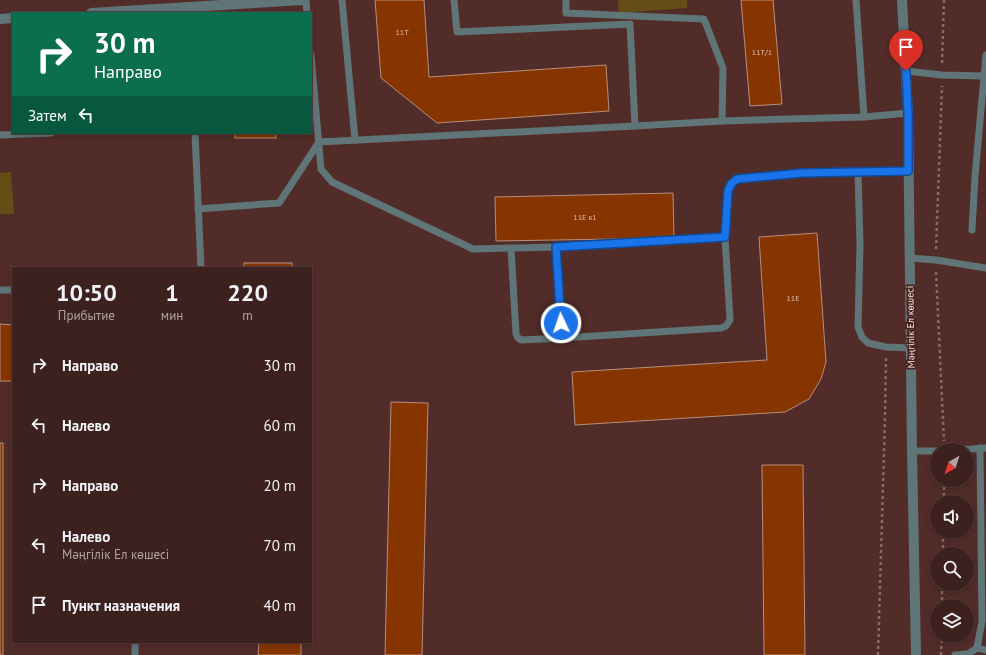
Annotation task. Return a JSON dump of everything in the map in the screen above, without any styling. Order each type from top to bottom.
[{"type":"street","points":[[107,12],[305,0]]},
{"type":"street","name":"Мәңгілік Ел көшесі","points":[[902,0],[908,113],[916,655]]},
{"type":"street","points":[[0,19],[12,18]]},
{"type":"lane","points":[[305,0],[307,12]]},
{"type":"lane","points":[[342,0],[354,140]]},
{"type":"lane","points":[[454,0],[457,32],[630,24],[635,126]]},
{"type":"lane","points":[[566,0],[566,13],[704,19],[723,68],[722,121]]},
{"type":"lane","points":[[856,0],[864,117]]},
{"type":"lane","points":[[972,230],[975,176],[986,55]]},
{"type":"lane","points":[[312,66],[321,169],[332,182],[473,249],[556,247],[725,237]]},
{"type":"lane","points":[[906,71],[942,75],[984,76]]},
{"type":"lane","points":[[319,142],[722,121],[864,117],[908,113]]},
{"type":"lane","points":[[0,135],[26,134]]},
{"type":"lane","points":[[195,134],[201,267]]},
{"type":"lane","points":[[198,209],[279,203],[319,142]]},
{"type":"lane","points":[[511,248],[516,334],[521,340],[721,328],[726,326],[730,320],[725,237],[728,191],[731,184],[737,179],[802,173],[908,171]]},
{"type":"lane","points":[[858,172],[860,244],[858,327],[862,337],[868,343],[886,347],[911,348]]},
{"type":"lane","points":[[556,247],[562,338]]},
{"type":"lane","points":[[909,258],[936,260],[986,268]]},
{"type":"lane","points":[[0,290],[12,290]]},
{"type":"lane","points":[[955,655],[968,654],[977,648],[982,621],[983,448]]},
{"type":"lane","points":[[912,451],[930,451]]},
{"type":"lane","points":[[135,643],[135,655]]},
{"type":"lane","points":[[977,648],[986,650]]},
{"type":"path","points":[[944,0],[936,260],[944,442]]},
{"type":"path","points":[[878,655],[886,347]]},
{"type":"path","points":[[941,655],[942,643]]},
{"type":"shaded area","points":[[618,0],[687,0],[687,8],[619,13]]},
{"type":"shaded area","points":[[11,172],[14,214],[0,214],[0,173]]},
{"type":"building","points":[[375,0],[424,0],[429,77],[606,65],[609,111],[437,123],[381,78]]},
{"type":"building","points":[[741,0],[773,0],[782,104],[750,106]]},
{"type":"building","points":[[235,134],[276,134],[276,138],[235,138]]},
{"type":"building","points":[[673,193],[674,238],[496,241],[495,197]]},
{"type":"building","points":[[817,233],[826,362],[821,379],[809,399],[785,412],[575,425],[572,372],[767,360],[759,237]]},
{"type":"building","points":[[244,263],[292,263],[292,267],[244,267]]},
{"type":"building","points":[[0,324],[12,325],[12,381],[0,381]]},
{"type":"building","points":[[391,402],[428,403],[422,655],[385,655]]},
{"type":"building","points":[[0,443],[3,443],[3,655],[0,655]]},
{"type":"building","points":[[762,465],[803,465],[805,655],[764,655]]},
{"type":"building","points":[[259,643],[301,643],[301,655],[258,655]]},
{"type":"route","points":[[561,323],[556,247],[725,237],[728,191],[731,184],[737,179],[802,173],[908,171],[906,71]]}]
